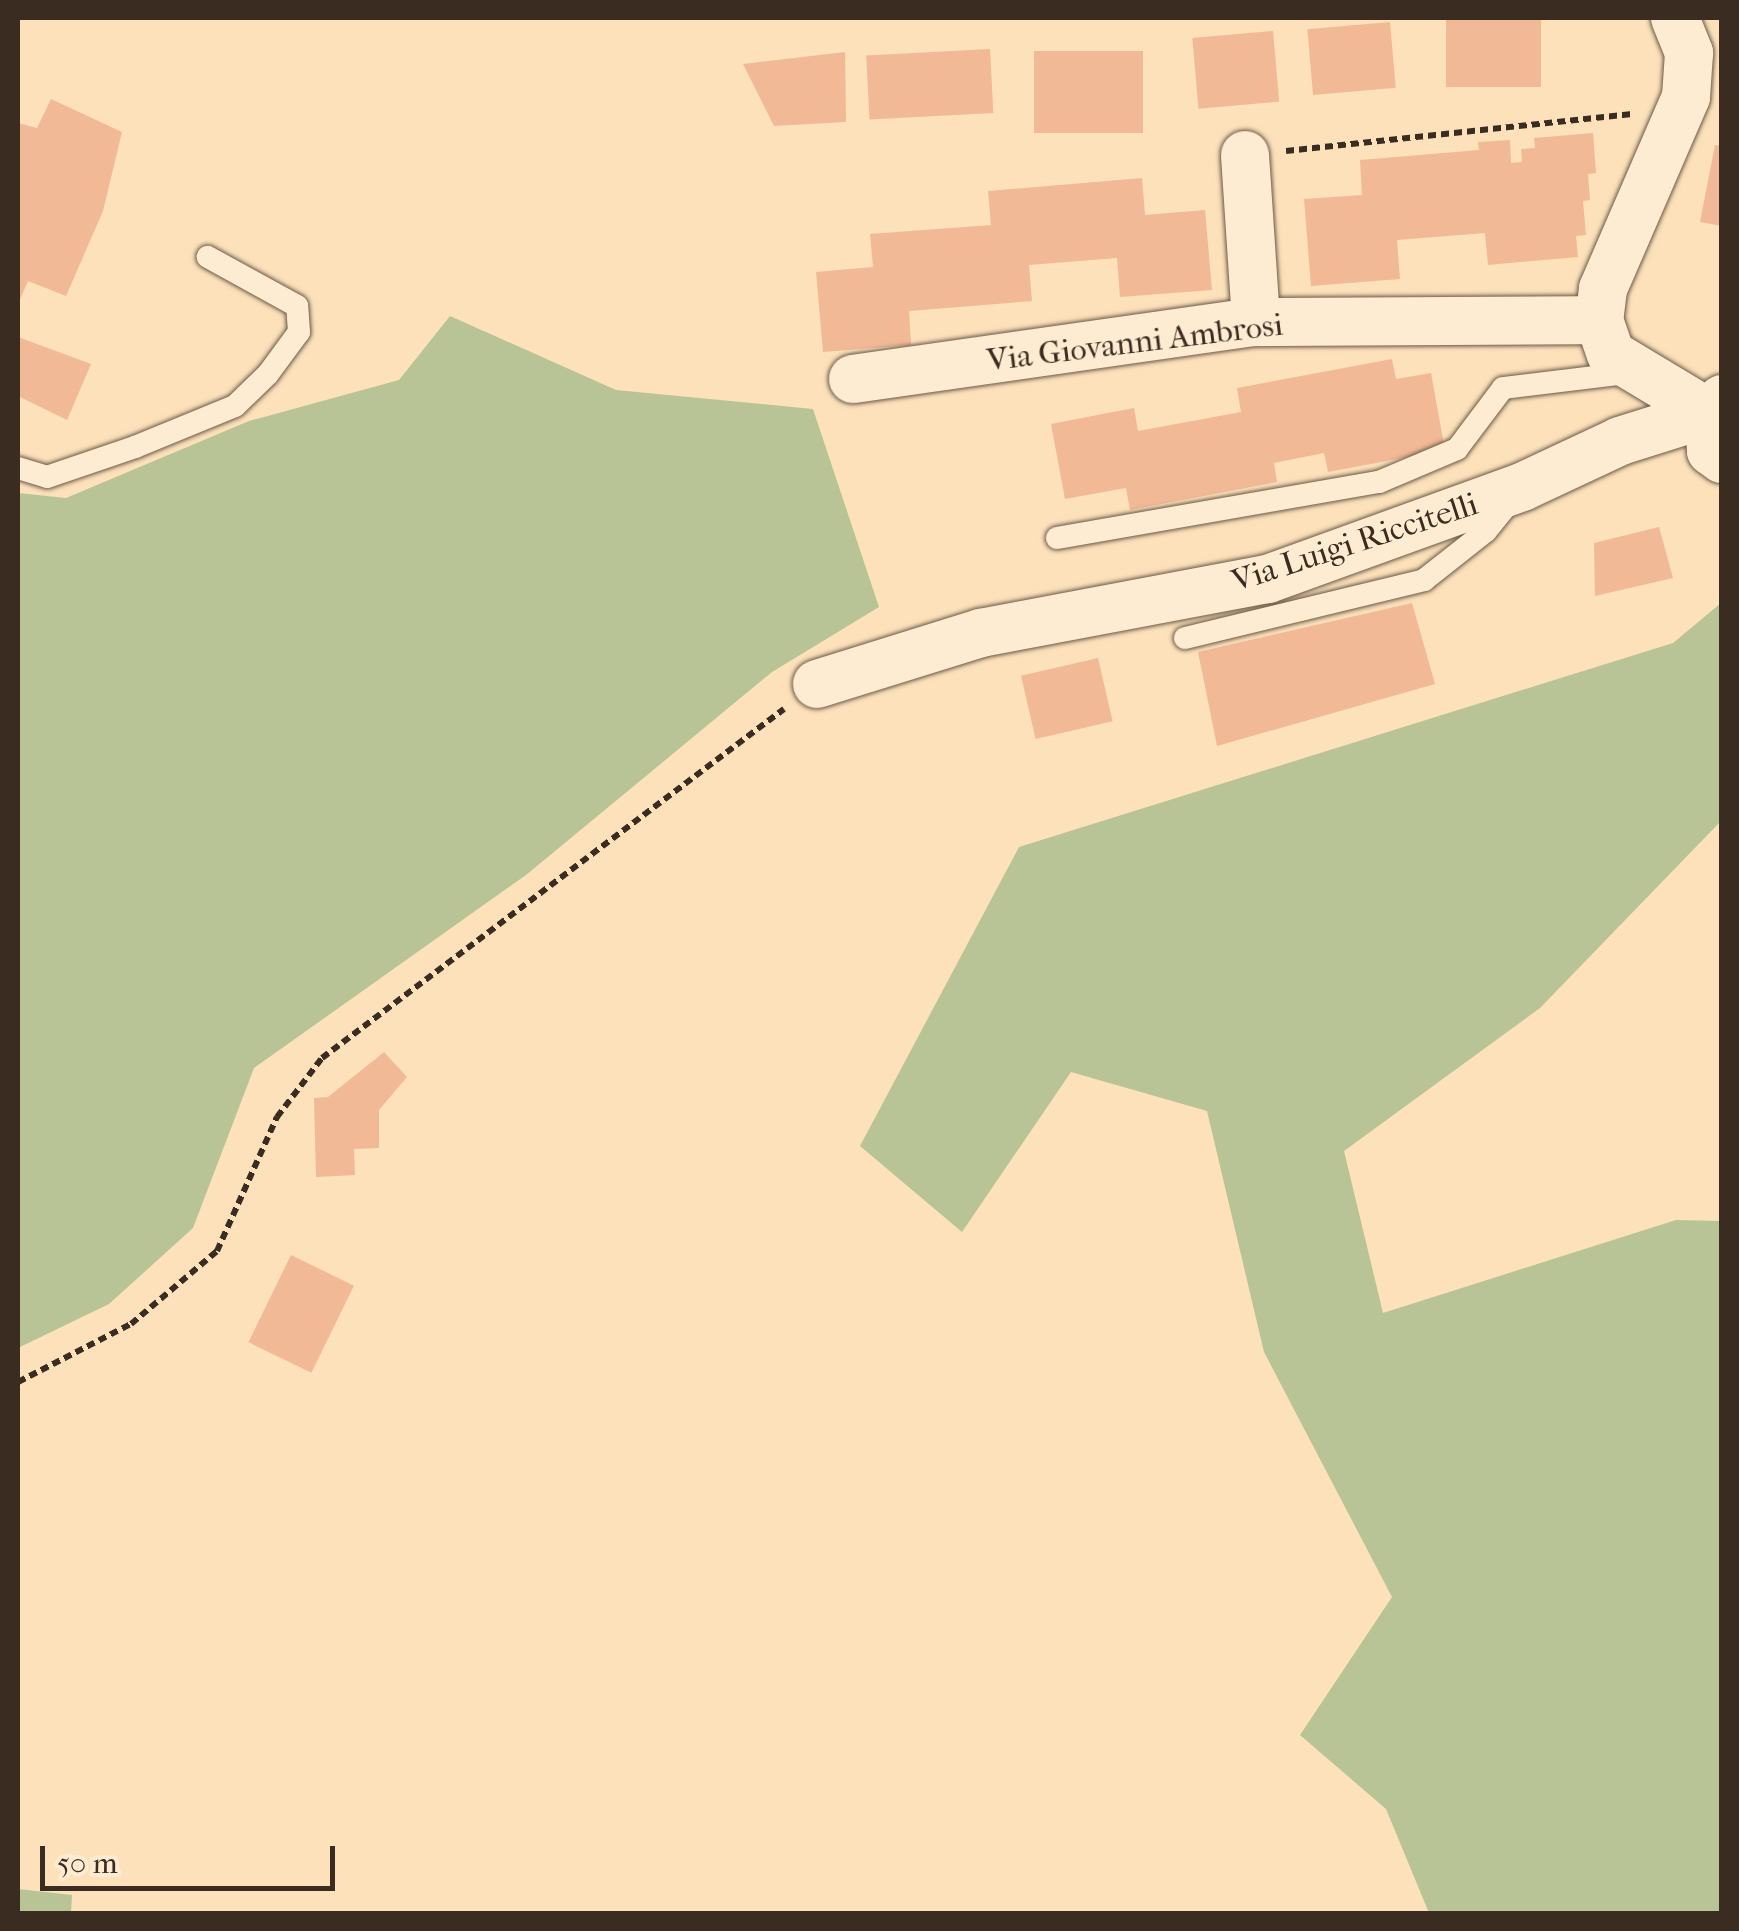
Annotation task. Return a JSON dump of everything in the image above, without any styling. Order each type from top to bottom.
[{"type":"street","points":[[1675,18],[1689,53],[1686,97],[1603,288],[1599,320],[1611,354],[1636,372],[1716,406],[1710,452],[1722,459]]},
{"type":"street","points":[[1246,156],[1256,322]]},
{"type":"street","name":"Via Giovanni Ambrosi","points":[[853,379],[1256,322],[1599,320]]},
{"type":"street","name":"Via Luigi Riccitelli","points":[[817,684],[981,633],[1268,579],[1522,487],[1620,441],[1716,406]]},
{"type":"lane","points":[[18,468],[47,477],[136,447],[235,406],[268,374],[299,332],[298,306],[208,257]]},
{"type":"lane","points":[[1057,538],[1379,482],[1457,449],[1502,388],[1636,372]]},
{"type":"lane","points":[[1185,638],[1424,580],[1486,532],[1522,487]]},
{"type":"path","points":[[1246,156],[1624,112]]},
{"type":"path","points":[[18,1382],[131,1324],[217,1250],[277,1116],[322,1058],[817,684]]},
{"type":"green space","points":[[450,316],[616,390],[813,409],[879,607],[772,672],[526,875],[254,1068],[193,1228],[109,1304],[18,1348],[18,493],[66,498],[249,421],[399,380]]},
{"type":"green space","points":[[1721,603],[1721,821],[1540,1008],[1344,1151],[1383,1313],[1676,1220],[1721,1221],[1721,1913],[1429,1913],[1386,1809],[1300,1735],[1392,1597],[1264,1352],[1207,1111],[1071,1072],[962,1232],[860,1146],[1019,847],[1673,643]]},
{"type":"green space","points":[[18,1889],[72,1895],[71,1913],[18,1913]]},
{"type":"building","points":[[1446,18],[1541,18],[1541,87],[1446,87]]},
{"type":"building","points":[[1390,22],[1396,88],[1313,95],[1307,29]]},
{"type":"building","points":[[1273,31],[1279,102],[1198,109],[1192,38]]},
{"type":"building","points":[[990,49],[993,113],[870,119],[866,55]]},
{"type":"building","points":[[1034,51],[1143,51],[1143,133],[1034,133]]},
{"type":"building","points":[[845,52],[846,122],[774,126],[743,64]]},
{"type":"building","points":[[51,99],[122,132],[103,211],[66,296],[28,281],[18,304],[18,123],[37,128]]},
{"type":"building","points":[[1593,133],[1596,173],[1588,174],[1590,200],[1583,201],[1586,235],[1576,236],[1578,257],[1488,265],[1485,233],[1397,240],[1400,279],[1311,286],[1304,199],[1362,195],[1360,160],[1479,150],[1478,142],[1510,140],[1511,163],[1522,162],[1521,149],[1535,148],[1534,138]]},
{"type":"building","points":[[1715,145],[1722,146],[1722,226],[1700,222]]},
{"type":"building","points":[[1142,178],[1145,215],[1205,210],[1212,290],[1120,297],[1117,258],[1029,265],[1032,301],[909,311],[911,345],[823,352],[816,272],[873,267],[870,234],[991,225],[988,191]]},
{"type":"building","points":[[18,337],[91,364],[67,420],[18,396]]},
{"type":"building","points":[[1392,359],[1396,379],[1431,373],[1445,450],[1328,472],[1324,453],[1274,463],[1277,482],[1130,510],[1126,488],[1065,499],[1051,424],[1134,408],[1138,431],[1241,412],[1237,388]]},
{"type":"building","points":[[1659,527],[1673,578],[1595,596],[1594,543]]},
{"type":"building","points":[[1412,603],[1435,684],[1217,746],[1198,652]]},
{"type":"building","points":[[1098,658],[1113,721],[1036,739],[1021,676]]},
{"type":"building","points":[[384,1052],[407,1077],[379,1110],[379,1148],[354,1149],[355,1175],[316,1177],[314,1098],[328,1097]]},
{"type":"building","points":[[291,1255],[354,1286],[311,1373],[248,1342]]}]
